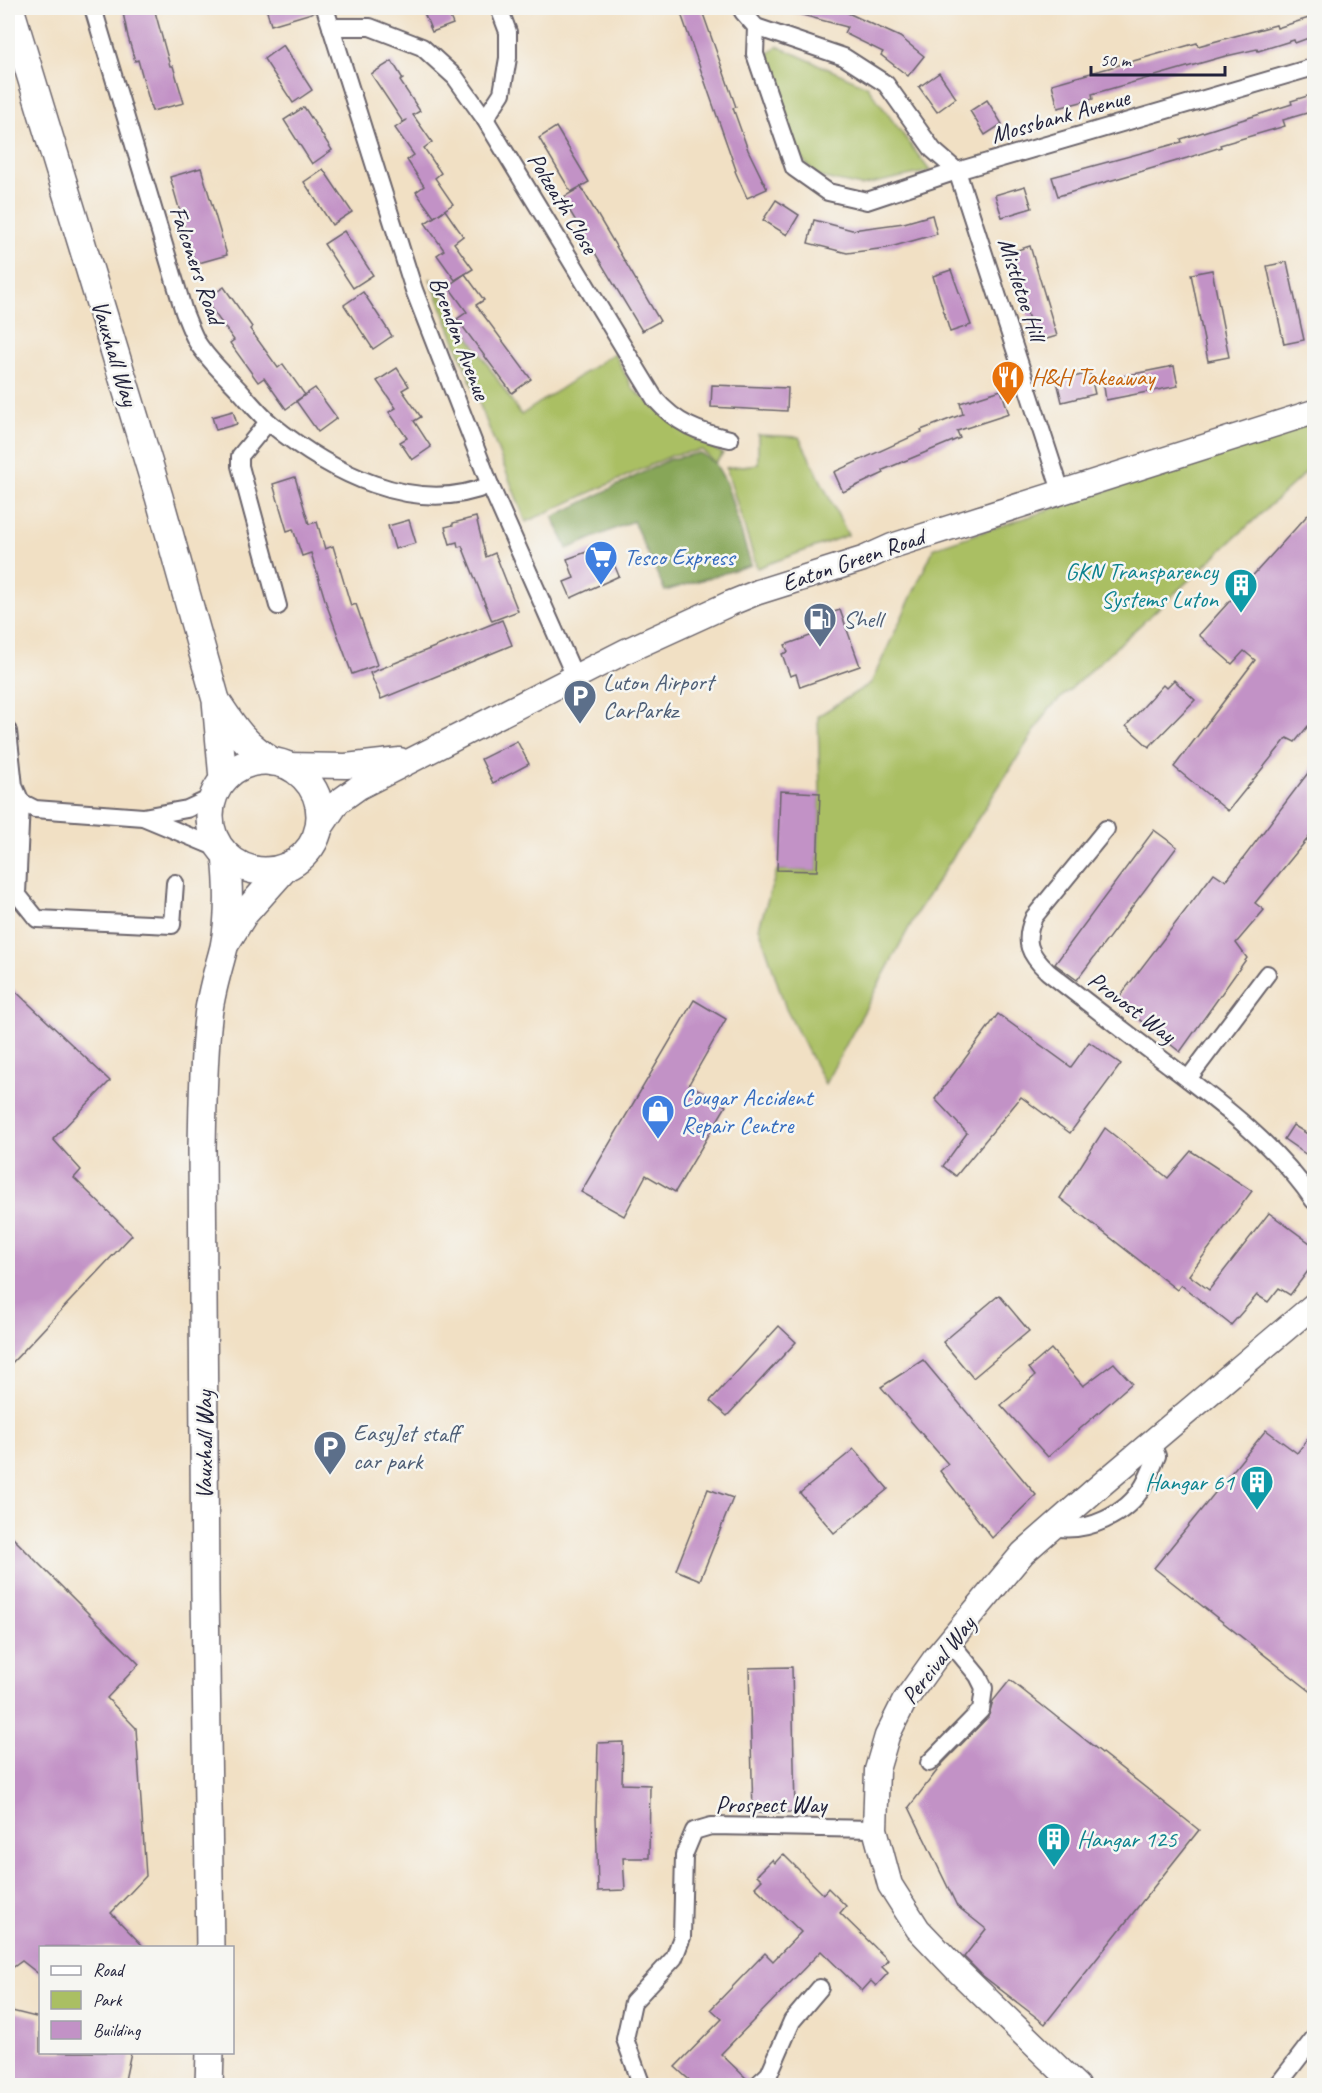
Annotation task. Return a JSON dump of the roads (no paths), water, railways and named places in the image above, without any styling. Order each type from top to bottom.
[{"type":"main road","name":"Vauxhall Way","points":[[10,8],[159,496],[216,700],[218,788]]},
{"type":"main road","name":"Vauxhall Way","points":[[216,700],[239,735],[254,749],[279,763]]},
{"type":"main road","points":[[259,761],[279,763],[297,771],[308,782],[317,799],[320,818],[317,833],[308,851],[286,867],[272,871],[253,870],[236,863],[223,852],[214,837],[210,813],[218,788],[242,766],[259,761]]},
{"type":"main road","name":"Vauxhall Way","points":[[210,1946],[202,1126],[208,1017],[224,945],[228,899],[223,852]]},
{"type":"main road","name":"Vauxhall Way","points":[[224,945],[244,914],[286,867]]},
{"type":"main road","points":[[209,2085],[210,2054]]},
{"type":"street","name":"Falconers Road","points":[[93,8],[184,312],[197,343],[220,371],[268,422],[337,470],[391,490],[446,495],[477,491],[490,485]]},
{"type":"street","name":"Brendon Avenue","points":[[325,8],[414,290],[490,485],[575,677]]},
{"type":"street","points":[[485,119],[502,93],[508,58],[508,32],[499,8]]},
{"type":"street","points":[[741,8],[756,27],[844,57],[886,84],[933,150],[957,171]]},
{"type":"street","name":"Polzeath Close","points":[[331,27],[370,27],[422,47],[455,76],[485,119],[655,399],[666,412],[681,423],[707,434],[730,439]]},
{"type":"street","name":"Mossbank Avenue","points":[[756,27],[755,54],[794,168],[828,192],[867,201],[957,171],[1314,67]]},
{"type":"street","name":"Mistletoe Hill","points":[[957,171],[1061,491]]},
{"type":"street","name":"Eaton Green Road","points":[[317,833],[338,802],[359,787],[626,651],[758,592],[863,560],[892,546],[1061,491],[1314,412]]},
{"type":"street","points":[[268,422],[240,456],[240,466],[278,606]]},
{"type":"street","points":[[8,731],[14,786],[21,802],[17,894],[37,919],[172,924],[175,883]]},
{"type":"street","name":"Eaton Green Road","points":[[279,763],[346,766],[412,759]]},
{"type":"street","points":[[21,802],[35,809],[144,817],[187,809],[218,788]]},
{"type":"street","points":[[144,817],[223,852]]},
{"type":"street","name":"Provost Way","points":[[1106,829],[1034,917],[1029,929],[1033,958],[1255,1134],[1286,1166],[1314,1201]]},
{"type":"street","points":[[1188,1079],[1267,974]]},
{"type":"street","name":"Percival Way","points":[[1077,2085],[958,1971],[918,1929],[890,1885],[875,1829],[877,1770],[887,1736],[903,1702],[1023,1553],[1314,1305]]},
{"type":"street","points":[[1052,1527],[1065,1530],[1091,1526],[1124,1509],[1143,1487],[1157,1456],[1152,1443]]},
{"type":"street","points":[[929,1763],[981,1710],[984,1688],[978,1676],[950,1642]]},
{"type":"street","name":"Prospect Way","points":[[642,2085],[625,2039],[633,2002],[675,1958],[682,1937],[684,1855],[694,1831],[711,1826],[875,1829]]},
{"type":"street","points":[[756,2085],[768,2074],[792,2021],[820,1988]]},
{"type":"street","points":[[1277,2085],[1314,2038]]},
{"type":"place","name":"H&H Takeaway","points":[[1008,406]]},
{"type":"place","name":"Tesco Express","points":[[601,586]]},
{"type":"place","name":"GKN Transparency Systems Luton","points":[[1241,614]]},
{"type":"place","name":"Shell","points":[[820,648]]},
{"type":"place","name":"Luton Airport CarParkz","points":[[580,725]]},
{"type":"place","name":"Cougar Accident Repair Centre","points":[[658,1140]]},
{"type":"place","name":"EasyJet staff car park","points":[[330,1476]]},
{"type":"place","name":"Hangar 61","points":[[1257,1511]]},
{"type":"place","name":"Hangar 125","points":[[1054,1868]]}]
